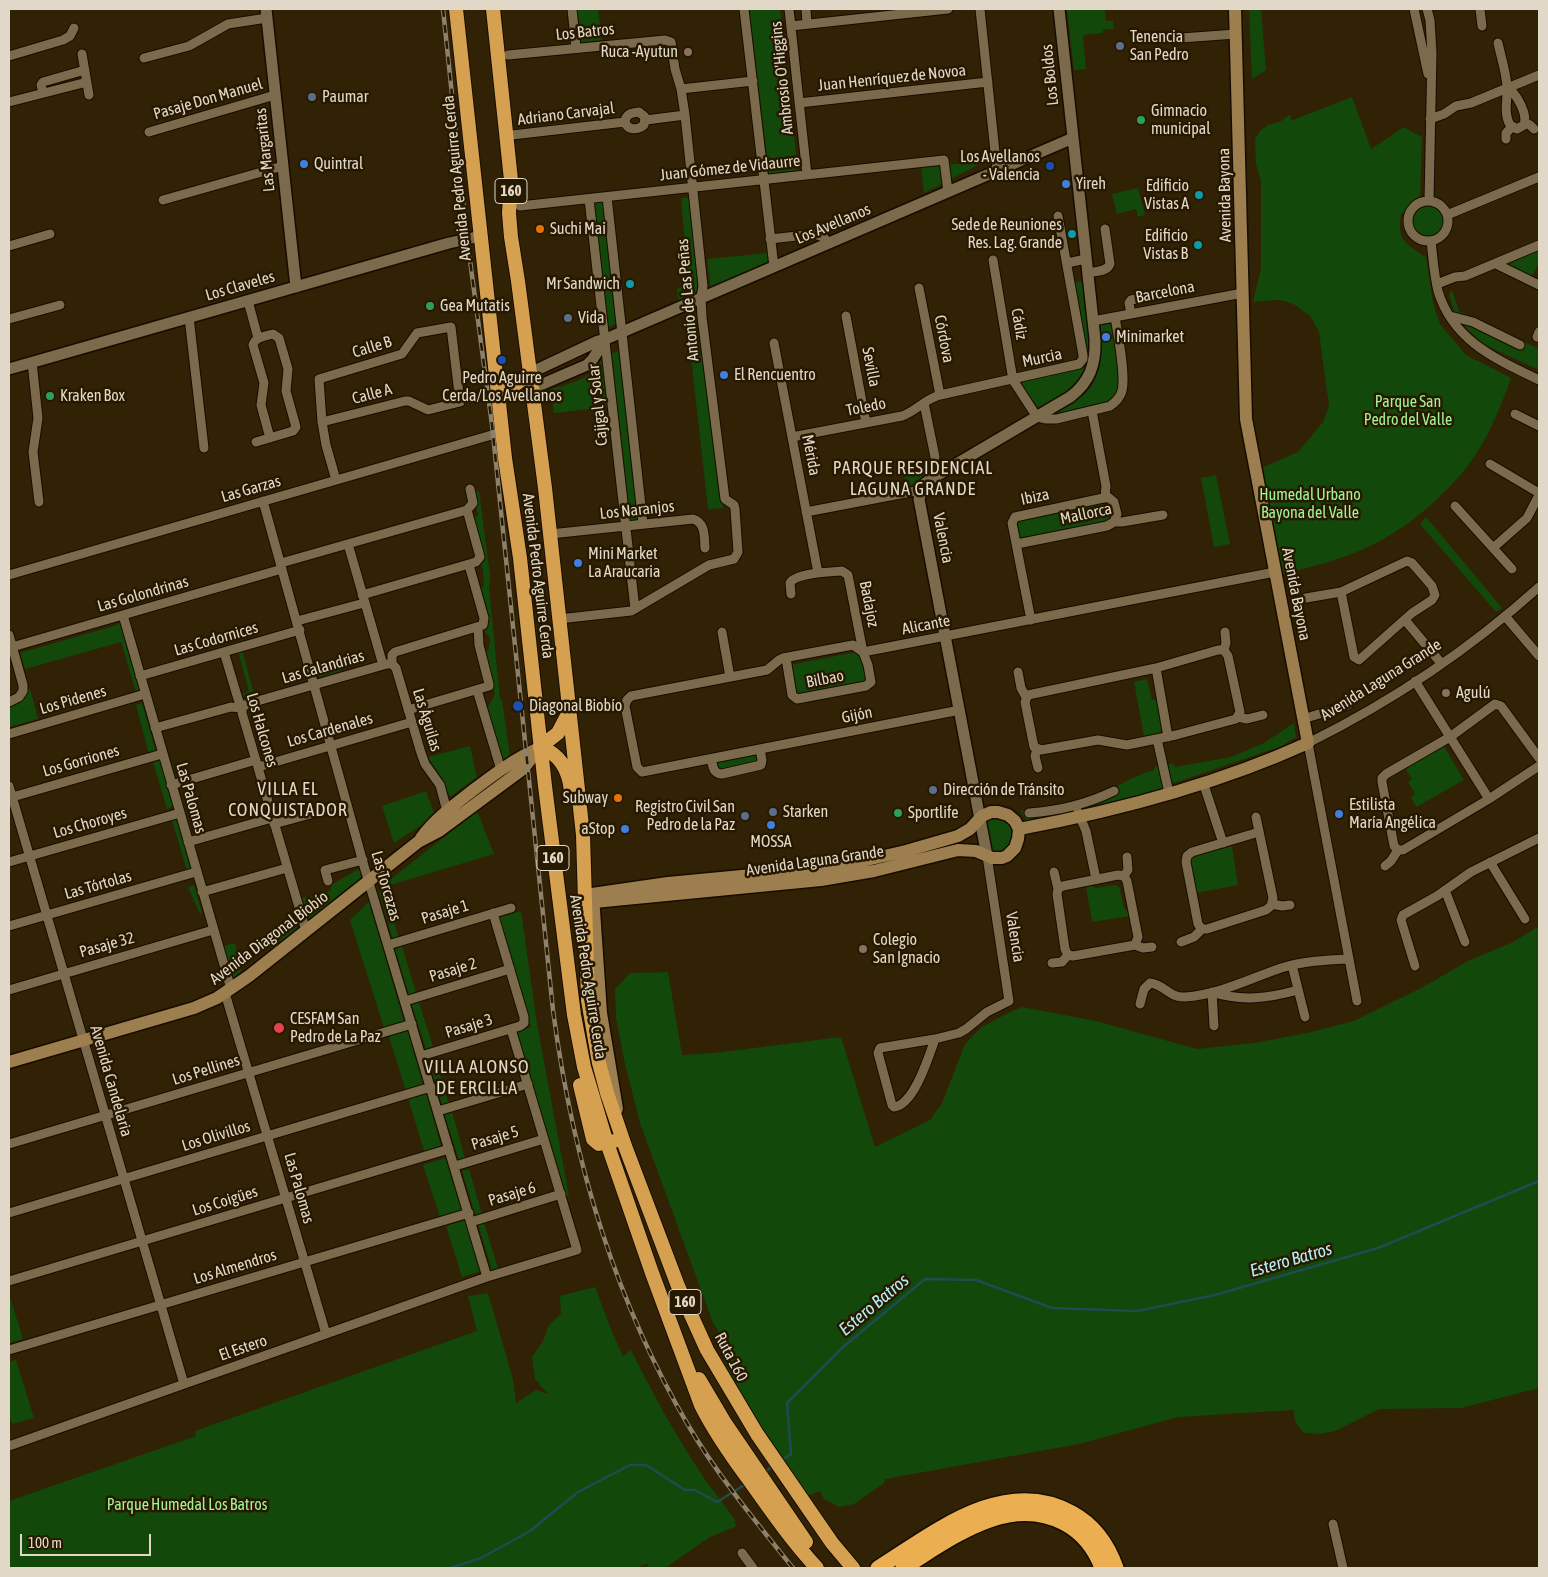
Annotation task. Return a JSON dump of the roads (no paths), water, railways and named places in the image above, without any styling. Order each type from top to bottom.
[{"type":"highway","name":"Avenida Pedro Aguirre Cerda","points":[[456,9],[498,401],[520,558],[540,747],[574,1015],[587,1080],[607,1143]]},
{"type":"highway","name":"Avenida Pedro Aguirre Cerda","points":[[493,9],[511,180],[510,229],[550,534],[583,835],[587,973],[591,1022],[602,1077],[622,1138]]},
{"type":"highway","points":[[498,401],[507,391],[530,373]]},
{"type":"highway","points":[[570,712],[558,733],[540,747],[554,754],[560,761],[570,782],[576,839],[585,880]]},
{"type":"highway","points":[[607,1143],[622,1138]]},
{"type":"highway","name":"Ruta 160","points":[[622,1138],[678,1286],[719,1373],[770,1454],[832,1543],[853,1568]]},
{"type":"highway","name":"160","points":[[607,1143],[668,1315],[687,1356],[783,1527],[817,1568]]},
{"type":"highway","name":"160","points":[[767,1497],[826,1568]]},
{"type":"highway","points":[[903,1568],[919,1550],[955,1521],[983,1508],[1010,1501],[1029,1500],[1057,1506],[1084,1520],[1102,1540],[1116,1568]]},
{"type":"highway","points":[[878,1568],[984,1522],[1004,1516],[1030,1513],[1054,1518],[1074,1530],[1094,1550],[1102,1568]]},
{"type":"main road","name":"Avenida Bayona","points":[[1235,9],[1246,419],[1308,743]]},
{"type":"main road","name":"Avenida Laguna Grande","points":[[1019,829],[1078,811],[1169,793],[1264,761],[1308,743]]},
{"type":"main road","name":"Avenida Diagonal Biobío","points":[[418,842],[434,822],[446,811],[501,770],[540,747]]},
{"type":"main road","name":"Avenida Diagonal Biobío","points":[[9,1062],[194,1008],[228,991],[418,842],[445,827],[523,769],[540,747]]},
{"type":"main road","name":"Avenida Laguna Grande","points":[[991,812],[1003,813],[1015,821],[1019,829],[1017,844],[1011,853],[997,859],[970,850],[958,850],[874,871],[821,880],[593,898],[668,883],[816,869],[862,861],[958,836],[970,829],[985,814],[991,812]]},
{"type":"main road","name":"Avenida Pedro Aguirre Cerda","points":[[585,880],[593,898],[601,1013],[622,1138]]},
{"type":"street","points":[[572,9],[576,48]]},
{"type":"street","points":[[744,9],[774,267]]},
{"type":"street","name":"Ambrosio O'Higgins","points":[[789,9],[807,175]]},
{"type":"street","points":[[806,9],[807,24]]},
{"type":"street","points":[[791,26],[868,13],[948,9]]},
{"type":"street","points":[[980,9],[997,171]]},
{"type":"street","name":"Los Boldos","points":[[1059,9],[1073,138]]},
{"type":"street","points":[[1414,9],[1430,78]]},
{"type":"street","points":[[1427,9],[1431,30],[1432,53],[1429,201]]},
{"type":"street","points":[[1480,9],[1482,26]]},
{"type":"street","points":[[144,58],[189,46],[228,24],[266,13]]},
{"type":"street","name":"Las Margaritas","points":[[266,13],[296,287]]},
{"type":"street","points":[[9,56],[63,40],[70,36],[74,28]]},
{"type":"street","points":[[1420,33],[1431,30]]},
{"type":"street","points":[[1181,38],[1236,34]]},
{"type":"street","name":"Los Batros","points":[[508,55],[665,40]]},
{"type":"street","name":"Antonio de Las Peñas","points":[[636,609],[709,565],[731,560],[736,557],[738,552],[734,507],[725,499],[701,298],[703,286],[685,115],[672,45],[670,41],[665,40]]},
{"type":"street","points":[[1498,42],[1508,88],[1506,100],[1507,118],[1512,127],[1517,129],[1525,123]]},
{"type":"street","points":[[82,54],[89,95]]},
{"type":"street","points":[[43,93],[41,85],[43,82],[85,70]]},
{"type":"street","points":[[1430,119],[1461,111],[1470,103],[1539,75]]},
{"type":"street","points":[[681,90],[753,81]]},
{"type":"street","points":[[9,102],[87,82]]},
{"type":"street","name":"Juan Henríquez de Novoa","points":[[799,103],[988,82]]},
{"type":"street","points":[[1508,88],[1516,96],[1525,123]]},
{"type":"street","name":"Pasaje Don Manuel","points":[[149,132],[275,94]]},
{"type":"street","name":"Adriano Carvajal","points":[[512,135],[624,122],[630,128],[640,128],[646,120],[685,115]]},
{"type":"street","points":[[1525,123],[1534,129]]},
{"type":"street","points":[[1506,139],[1506,133],[1512,127]]},
{"type":"street","name":"Los Avellanos","points":[[530,373],[598,341],[1073,138]]},
{"type":"street","points":[[806,512],[921,490],[931,478],[1070,397],[1085,383],[1095,360],[1093,321],[1073,138]]},
{"type":"street","name":"Juan Gómez de Vidaurre","points":[[520,206],[944,160],[948,192]]},
{"type":"street","points":[[163,200],[283,166]]},
{"type":"street","points":[[1447,215],[1539,177]]},
{"type":"street","name":"Cajigal y Solar","points":[[607,197],[644,524]]},
{"type":"street","name":"Cajigal y Solar","points":[[589,199],[636,609]]},
{"type":"street","points":[[1424,201],[1438,204],[1447,215],[1446,229],[1440,237],[1431,241],[1416,238],[1410,230],[1409,214],[1415,206],[1424,201]]},
{"type":"street","name":"Murcia","points":[[940,395],[1075,366],[1083,359],[1058,216]]},
{"type":"street","points":[[1088,273],[1109,267],[1105,229]]},
{"type":"street","points":[[9,246],[50,234]]},
{"type":"street","points":[[770,239],[816,234],[823,237],[829,243]]},
{"type":"street","name":"Los Claveles","points":[[9,369],[461,239],[481,236]]},
{"type":"street","points":[[1431,241],[1437,287],[1450,316],[1464,335],[1481,350],[1539,380]]},
{"type":"street","points":[[1437,287],[1457,283],[1465,276],[1539,246]]},
{"type":"street","name":"Cádiz","points":[[993,260],[1013,380],[1037,417]]},
{"type":"street","points":[[1067,263],[1086,260]]},
{"type":"street","points":[[1496,264],[1539,285]]},
{"type":"street","name":"Córdova","points":[[919,288],[940,395]]},
{"type":"street","name":"Barcelona","points":[[1093,321],[1243,293]]},
{"type":"street","points":[[1130,314],[1129,302],[1131,300],[1156,295]]},
{"type":"street","points":[[248,301],[258,338]]},
{"type":"street","points":[[9,319],[60,305]]},
{"type":"street","name":"Sevilla","points":[[846,316],[866,423]]},
{"type":"street","points":[[1450,316],[1467,319],[1520,344]]},
{"type":"street","points":[[1037,417],[1050,420],[1110,406],[1118,401],[1124,380],[1115,317]]},
{"type":"street","points":[[189,318],[204,448]]},
{"type":"street","name":"Calle B","points":[[322,422],[319,379],[402,354],[415,334],[449,326],[452,329],[460,402],[428,410]]},
{"type":"street","points":[[256,442],[270,438],[293,431],[296,427],[286,391],[288,369],[279,338],[273,334],[258,338],[253,345],[264,383],[261,405],[270,438]]},
{"type":"street","points":[[532,389],[587,365],[606,339]]},
{"type":"street","name":"Mérida","points":[[774,343],[818,574]]},
{"type":"street","points":[[32,362],[38,418],[33,452],[39,502]]},
{"type":"street","name":"Toledo","points":[[792,437],[905,415],[940,395]]},
{"type":"street","name":"Calle A","points":[[322,422],[405,401],[428,410]]},
{"type":"street","points":[[924,403],[935,457]]},
{"type":"street","points":[[1092,411],[1106,486],[1105,498],[1110,498],[1114,502],[1117,514],[1114,522]]},
{"type":"street","points":[[1515,414],[1539,426]]},
{"type":"street","points":[[322,422],[326,445],[336,480]]},
{"type":"street","name":"Las Garzas","points":[[9,575],[502,432]]},
{"type":"street","points":[[1490,464],[1539,494],[1537,511],[1493,548]]},
{"type":"street","points":[[388,664],[395,652],[483,625],[484,618],[469,565],[478,560],[479,553],[468,510],[473,503],[470,489]]},
{"type":"street","name":"Valencia","points":[[921,490],[920,503],[987,856],[1009,1001],[987,1012],[963,1031],[935,1039]]},
{"type":"street","name":"Ibiza","points":[[1031,620],[1012,523],[1016,516],[1105,498]]},
{"type":"street","name":"Las Torcazas","points":[[263,501],[315,684],[315,693],[346,804],[487,1277]]},
{"type":"street","points":[[1455,506],[1512,569]]},
{"type":"street","name":"Las Golondrinas","points":[[12,647],[123,615],[348,544],[468,510]]},
{"type":"street","name":"Mallorca","points":[[1016,544],[1107,526],[1114,522],[1126,522],[1163,515]]},
{"type":"street","name":"Los Naranjos","points":[[550,534],[696,520],[701,523],[703,528],[705,548]]},
{"type":"street","name":"Las Águilas","points":[[348,544],[363,599],[388,664],[396,668],[423,760],[440,786],[446,811]]},
{"type":"street","points":[[1306,598],[1342,592],[1405,562],[1410,562],[1432,586],[1435,595],[1432,600],[1405,620],[1363,658],[1357,659],[1354,655],[1342,592]]},
{"type":"street","name":"Las Codornices","points":[[140,676],[224,652],[298,626],[363,599],[469,565]]},
{"type":"street","name":"Badajoz","points":[[791,594],[790,583],[792,579],[818,574],[846,572],[863,652]]},
{"type":"street","name":"Alicante","points":[[630,738],[625,706],[631,696],[767,670],[779,660],[852,645],[863,652],[1275,572]]},
{"type":"street","name":"Avenida Laguna Grande","points":[[1308,743],[1358,717],[1415,681],[1505,616],[1539,587]]},
{"type":"street","points":[[559,619],[625,612],[636,609]]},
{"type":"street","name":"Las Palomas","points":[[123,615],[213,930],[249,1072],[326,1334]]},
{"type":"street","points":[[1505,616],[1539,656]]},
{"type":"street","points":[[1405,620],[1441,663]]},
{"type":"street","points":[[408,710],[487,688],[489,684],[479,645],[478,627]]},
{"type":"street","points":[[722,632],[730,677]]},
{"type":"street","points":[[1037,750],[1094,740],[1122,745],[1168,737],[1234,720],[1240,712],[1228,656],[1224,650],[1226,643],[1224,632]]},
{"type":"street","points":[[9,634],[23,685],[22,694],[17,699],[9,702]]},
{"type":"street","points":[[1026,697],[1031,694],[1156,668],[1218,650],[1224,650]]},
{"type":"street","name":"Los Halcones","points":[[224,652],[306,931]]},
{"type":"street","name":"Bilbao","points":[[786,658],[792,695],[797,700],[868,686],[871,680],[863,652]]},
{"type":"street","name":"Las Calandrias","points":[[155,728],[231,707],[242,708],[247,704],[388,664]]},
{"type":"street","points":[[1156,668],[1168,737]]},
{"type":"street","points":[[1018,672],[1021,688],[1026,697],[1025,702],[1034,745],[1037,750],[1035,756],[1038,768]]},
{"type":"street","points":[[1415,681],[1489,799]]},
{"type":"street","points":[[478,690],[501,770]]},
{"type":"street","name":"Los Pidenes","points":[[9,734],[145,694]]},
{"type":"street","points":[[1398,850],[1394,846],[1382,782],[1382,778],[1386,774],[1450,736],[1498,704],[1539,758]]},
{"type":"street","name":"Avenida Laguna Grande","points":[[1303,719],[1348,705]]},
{"type":"street","name":"Gijón","points":[[630,738],[637,767],[642,772],[960,710]]},
{"type":"street","points":[[1238,717],[1247,719],[1264,715]]},
{"type":"street","name":"Los Cardenales","points":[[172,785],[330,746],[412,722]]},
{"type":"street","points":[[1157,739],[1169,793]]},
{"type":"street","name":"Avenida Bayona","points":[[1308,743],[1357,1001]]},
{"type":"street","points":[[711,759],[714,771],[722,774],[760,765],[762,760],[760,749]]},
{"type":"street","name":"Los Gorriones","points":[[10,797],[162,754]]},
{"type":"street","points":[[1398,850],[1403,850],[1489,799],[1539,766]]},
{"type":"street","points":[[1204,782],[1222,843]]},
{"type":"street","name":"Avenida Candelaria","points":[[9,786],[10,797],[184,1384]]},
{"type":"street","name":"Avenida Laguna Grande","points":[[1029,813],[1078,811],[1114,790]]},
{"type":"street","points":[[188,842],[346,804]]},
{"type":"street","points":[[1078,811],[1086,832],[1096,879]]},
{"type":"street","name":"Los Choroyes","points":[[9,862],[180,813]]},
{"type":"street","points":[[1181,942],[1194,937],[1202,929],[1266,910],[1272,904],[1256,817]]},
{"type":"street","points":[[1202,929],[1198,924],[1186,859],[1190,853],[1259,832]]},
{"type":"street","points":[[1414,966],[1402,917],[1471,872],[1539,838]]},
{"type":"street","points":[[1385,866],[1391,861],[1398,850]]},
{"type":"street","points":[[1124,876],[1128,870],[1127,857]]},
{"type":"street","points":[[328,881],[325,870],[363,860]]},
{"type":"street","points":[[1490,862],[1525,919]]},
{"type":"street","points":[[202,892],[287,868]]},
{"type":"street","name":"Las Tórtolas","points":[[9,926],[196,872]]},
{"type":"street","points":[[1054,872],[1058,889],[1057,894],[1065,949],[1068,955]]},
{"type":"street","points":[[1058,889],[1062,886],[1096,879],[1118,875],[1124,876]]},
{"type":"street","points":[[1124,876],[1127,881],[1138,937],[1135,945]]},
{"type":"street","points":[[1445,890],[1465,942]]},
{"type":"street","points":[[1272,904],[1290,905]]},
{"type":"street","name":"Pasaje 1","points":[[388,946],[511,908]]},
{"type":"street","points":[[493,914],[510,969]]},
{"type":"street","name":"Pasaje 32","points":[[9,990],[213,930]]},
{"type":"street","points":[[1068,955],[1074,956],[1135,945],[1143,948],[1152,947]]},
{"type":"street","points":[[1052,963],[1062,962],[1068,955]]},
{"type":"street","points":[[1140,1004],[1144,989],[1150,983],[1156,984],[1168,993],[1181,997],[1212,992],[1292,965],[1349,959]]},
{"type":"street","points":[[1292,965],[1305,1017]]},
{"type":"street","name":"Pasaje 2","points":[[405,1001],[510,969]]},
{"type":"street","name":"Pasaje 3","points":[[421,1056],[511,1029],[524,1023],[524,1017],[510,969]]},
{"type":"street","points":[[1212,992],[1232,998],[1249,999],[1298,990]]},
{"type":"street","points":[[1212,992],[1214,1026]]},
{"type":"street","name":"Los Pellines","points":[[9,1144],[412,1024]]},
{"type":"street","points":[[511,1029],[561,1194]]},
{"type":"street","points":[[935,1039],[915,1088],[901,1104],[896,1107],[893,1106],[878,1053],[879,1049],[935,1039]]},
{"type":"street","points":[[438,1111],[528,1084]]},
{"type":"street","name":"Los Olivillos","points":[[9,1213],[431,1087]]},
{"type":"street","name":"Pasaje 5","points":[[454,1166],[544,1139]]},
{"type":"street","name":"Los Coigües","points":[[9,1281],[450,1149]]},
{"type":"street","name":"Pasaje 6","points":[[470,1218],[561,1194]]},
{"type":"street","name":"El Estero","points":[[9,1446],[487,1277],[577,1250],[561,1194]]},
{"type":"street","name":"Los Almendros","points":[[9,1350],[305,1262],[470,1218]]},
{"type":"street","points":[[1334,1524],[1343,1568]]},
{"type":"street","points":[[742,1553],[753,1568]]},
{"type":"waterway","name":"Estero Batros","points":[[782,1460],[791,1454],[787,1403],[843,1347],[925,1279],[976,1280],[1052,1308],[1137,1311],[1215,1295],[1378,1248],[1539,1181]]},
{"type":"waterway","name":"Estero Batros","points":[[450,1568],[481,1558],[530,1531],[578,1492],[630,1465],[646,1465],[685,1490],[695,1490],[717,1502],[746,1484]]},
{"type":"waterway","name":"Estero Batros","points":[[763,1473],[773,1466]]},
{"type":"railway","points":[[443,9],[467,238],[492,425],[553,1010],[572,1118],[584,1171],[617,1276],[661,1376],[688,1425],[712,1462],[793,1568]]},
{"type":"place","name":"Tenencia San Pedro","points":[[1120,46]]},
{"type":"place","name":"Ruca -Ayutun","points":[[688,52]]},
{"type":"place","name":"Paumar","points":[[312,97]]},
{"type":"place","name":"Gimnacio municipal","points":[[1141,120]]},
{"type":"place","name":"Quintral","points":[[304,164]]},
{"type":"place","name":"Los Avellanos - Valencia","points":[[1050,166]]},
{"type":"place","name":"Yireh","points":[[1066,184]]},
{"type":"place","name":"Edificio Vistas A","points":[[1199,195]]},
{"type":"place","name":"Suchi Mai","points":[[540,229]]},
{"type":"place","name":"Sede de Reuniones Res. Lag. Grande","points":[[1072,234]]},
{"type":"place","name":"Edificio Vistas B","points":[[1198,245]]},
{"type":"place","name":"Mr Sandwich","points":[[630,284]]},
{"type":"place","name":"Gea Mutatis","points":[[430,306]]},
{"type":"place","name":"Vida","points":[[568,318]]},
{"type":"place","name":"Minimarket","points":[[1106,337]]},
{"type":"place","name":"Pedro Aguirre Cerda/Los Avellanos","points":[[502,360]]},
{"type":"place","name":"El Rencuentro","points":[[724,375]]},
{"type":"place","name":"Kraken Box","points":[[50,396]]},
{"type":"place","name":"Mini Market La Araucaria","points":[[578,563]]},
{"type":"place","name":"Agulú","points":[[1446,693]]},
{"type":"place","name":"Diagonal Biobío","points":[[518,706]]},
{"type":"place","name":"Dirección de Tránsito","points":[[933,790]]},
{"type":"place","name":"Subway","points":[[618,798]]},
{"type":"place","name":"Starken","points":[[773,812]]},
{"type":"place","name":"Sportlife","points":[[898,813]]},
{"type":"place","name":"Estilista María Angélica","points":[[1339,814]]},
{"type":"place","name":"Registro Civil San Pedro de la Paz","points":[[745,816]]},
{"type":"place","name":"MOSSA","points":[[771,825]]},
{"type":"place","name":"aStop","points":[[625,829]]},
{"type":"place","name":"Colegio San Ignacio","points":[[863,949]]},
{"type":"place","name":"CESFAM San Pedro de La Paz","points":[[279,1028]]},
{"type":"district","name":"PARQUE RESIDENCIAL LAGUNA GRANDE","points":[[913,478]]},
{"type":"district","name":"VILLA EL CONQUISTADOR","points":[[288,800]]},
{"type":"district","name":"VILLA ALONSO DE ERCILLA","points":[[477,1077]]},
{"type":"park label","name":"Parque San Pedro del Valle","points":[[1408,411]]},
{"type":"park label","name":"Humedal Urbano Bayona del Valle","points":[[1310,504]]},
{"type":"park label","name":"Parque Humedal Los Batros","points":[[187,1505]]}]
